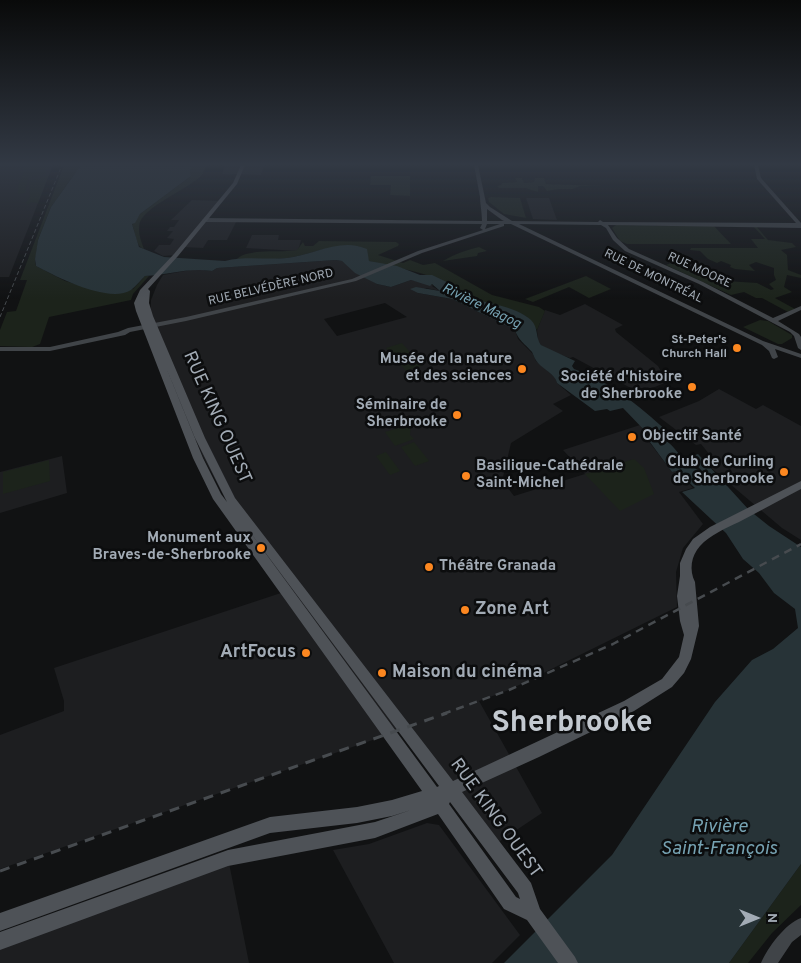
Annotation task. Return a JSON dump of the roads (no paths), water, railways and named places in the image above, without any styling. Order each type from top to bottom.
[{"type":"main road","points":[[204,220],[212,210]]},
{"type":"main road","points":[[472,235],[482,229],[486,222],[484,210]]},
{"type":"main road","points":[[491,210],[506,221]]},
{"type":"main road","points":[[788,210],[801,225]]},
{"type":"main road","points":[[496,211],[506,221]]},
{"type":"main road","points":[[496,211],[515,218],[536,221]]},
{"type":"main road","points":[[204,220],[592,221],[710,222],[728,224]]},
{"type":"main road","name":"RUE KING OUEST","points":[[204,220],[149,285],[145,303],[150,327],[198,458],[208,480],[321,617],[525,889],[533,914]]},
{"type":"main road","points":[[491,229],[506,221]]},
{"type":"main road","points":[[360,278],[396,262],[491,229],[506,221],[801,225]]},
{"type":"main road","name":"RUE DE MONTRÉAL","points":[[506,221],[761,342],[783,350]]},
{"type":"main road","points":[[592,221],[602,223]]},
{"type":"main road","name":"RUE MOORE","points":[[602,223],[617,242],[627,250],[701,283],[773,321],[795,333],[800,343]]},
{"type":"main road","points":[[610,232],[610,225],[615,223]]},
{"type":"main road","name":"RUE BELVÉDÈRE NORD","points":[[150,327],[360,278]]},
{"type":"main road","points":[[773,321],[801,308]]},
{"type":"main road","points":[[0,349],[50,349],[150,327]]},
{"type":"main road","points":[[761,342],[772,350],[774,357]]},
{"type":"main road","points":[[783,350],[800,343]]},
{"type":"main road","points":[[783,350],[801,356]]},
{"type":"main road","points":[[0,941],[228,858],[365,833],[399,823],[450,790],[534,752],[654,692],[673,677],[688,649],[693,626],[689,582],[686,576],[686,563],[690,552],[702,538],[714,530],[801,485]]},
{"type":"main road","name":"RUE KING OUEST","points":[[232,510],[510,903],[533,914]]},
{"type":"main road","points":[[0,922],[270,825],[357,815],[436,800]]},
{"type":"main road","points":[[533,914],[569,963]]},
{"type":"main road","points":[[769,963],[787,937],[801,925]]},
{"type":"water","name":"Rivière Saint-François","points":[[50,210],[145,210],[132,224],[139,247],[164,257],[225,261],[287,258],[347,245],[367,249],[369,261],[397,266],[420,275],[432,275],[453,285],[453,292],[458,296],[486,302],[525,315],[533,323],[541,345],[575,361],[572,366],[574,369],[612,387],[635,403],[667,431],[663,435],[664,437],[689,465],[702,471],[690,458],[696,457],[695,455],[698,454],[749,510],[801,547],[801,864],[729,963],[504,963],[612,855],[715,702],[752,660],[773,649],[798,628],[795,609],[774,593],[759,573],[743,559],[726,533],[682,492],[695,488],[677,471],[672,472],[644,434],[647,433],[623,408],[610,411],[607,409],[595,411],[557,383],[552,375],[540,366],[515,330],[452,299],[418,293],[410,289],[416,287],[440,291],[432,284],[430,286],[411,280],[391,287],[377,284],[355,273],[342,261],[336,260],[217,268],[212,271],[187,271],[145,276],[131,290],[110,294],[69,282],[36,266],[35,259],[38,240]]},
{"type":"railway","points":[[0,317],[44,210]]},
{"type":"railway","points":[[443,714],[509,690],[613,644],[801,544]]},
{"type":"railway","points":[[0,871],[447,713]]},
{"type":"place","name":"St-Peter's Church Hall","points":[[737,348]]},
{"type":"place","name":"Musée de la nature et des sciences","points":[[522,369]]},
{"type":"place","name":"Société d'histoire de Sherbrooke","points":[[692,387]]},
{"type":"place","name":"Séminaire de Sherbrooke","points":[[457,415]]},
{"type":"place","name":"Objectif Santé","points":[[632,437]]},
{"type":"place","name":"Club de Curling de Sherbrooke","points":[[784,472]]},
{"type":"place","name":"Basilique-Cathédrale Saint-Michel","points":[[466,476]]},
{"type":"place","name":"Monument aux Braves-de-Sherbrooke","points":[[261,548]]},
{"type":"place","name":"Théâtre Granada","points":[[429,567]]},
{"type":"place","name":"Zone Art","points":[[465,610]]},
{"type":"place","name":"ArtFocus","points":[[306,653]]},
{"type":"place","name":"Maison du cinéma","points":[[382,673]]},
{"type":"district","name":"Sherbrooke","points":[[572,725]]},
{"type":"water label","name":"Rivière Magog","points":[[481,307]]}]
